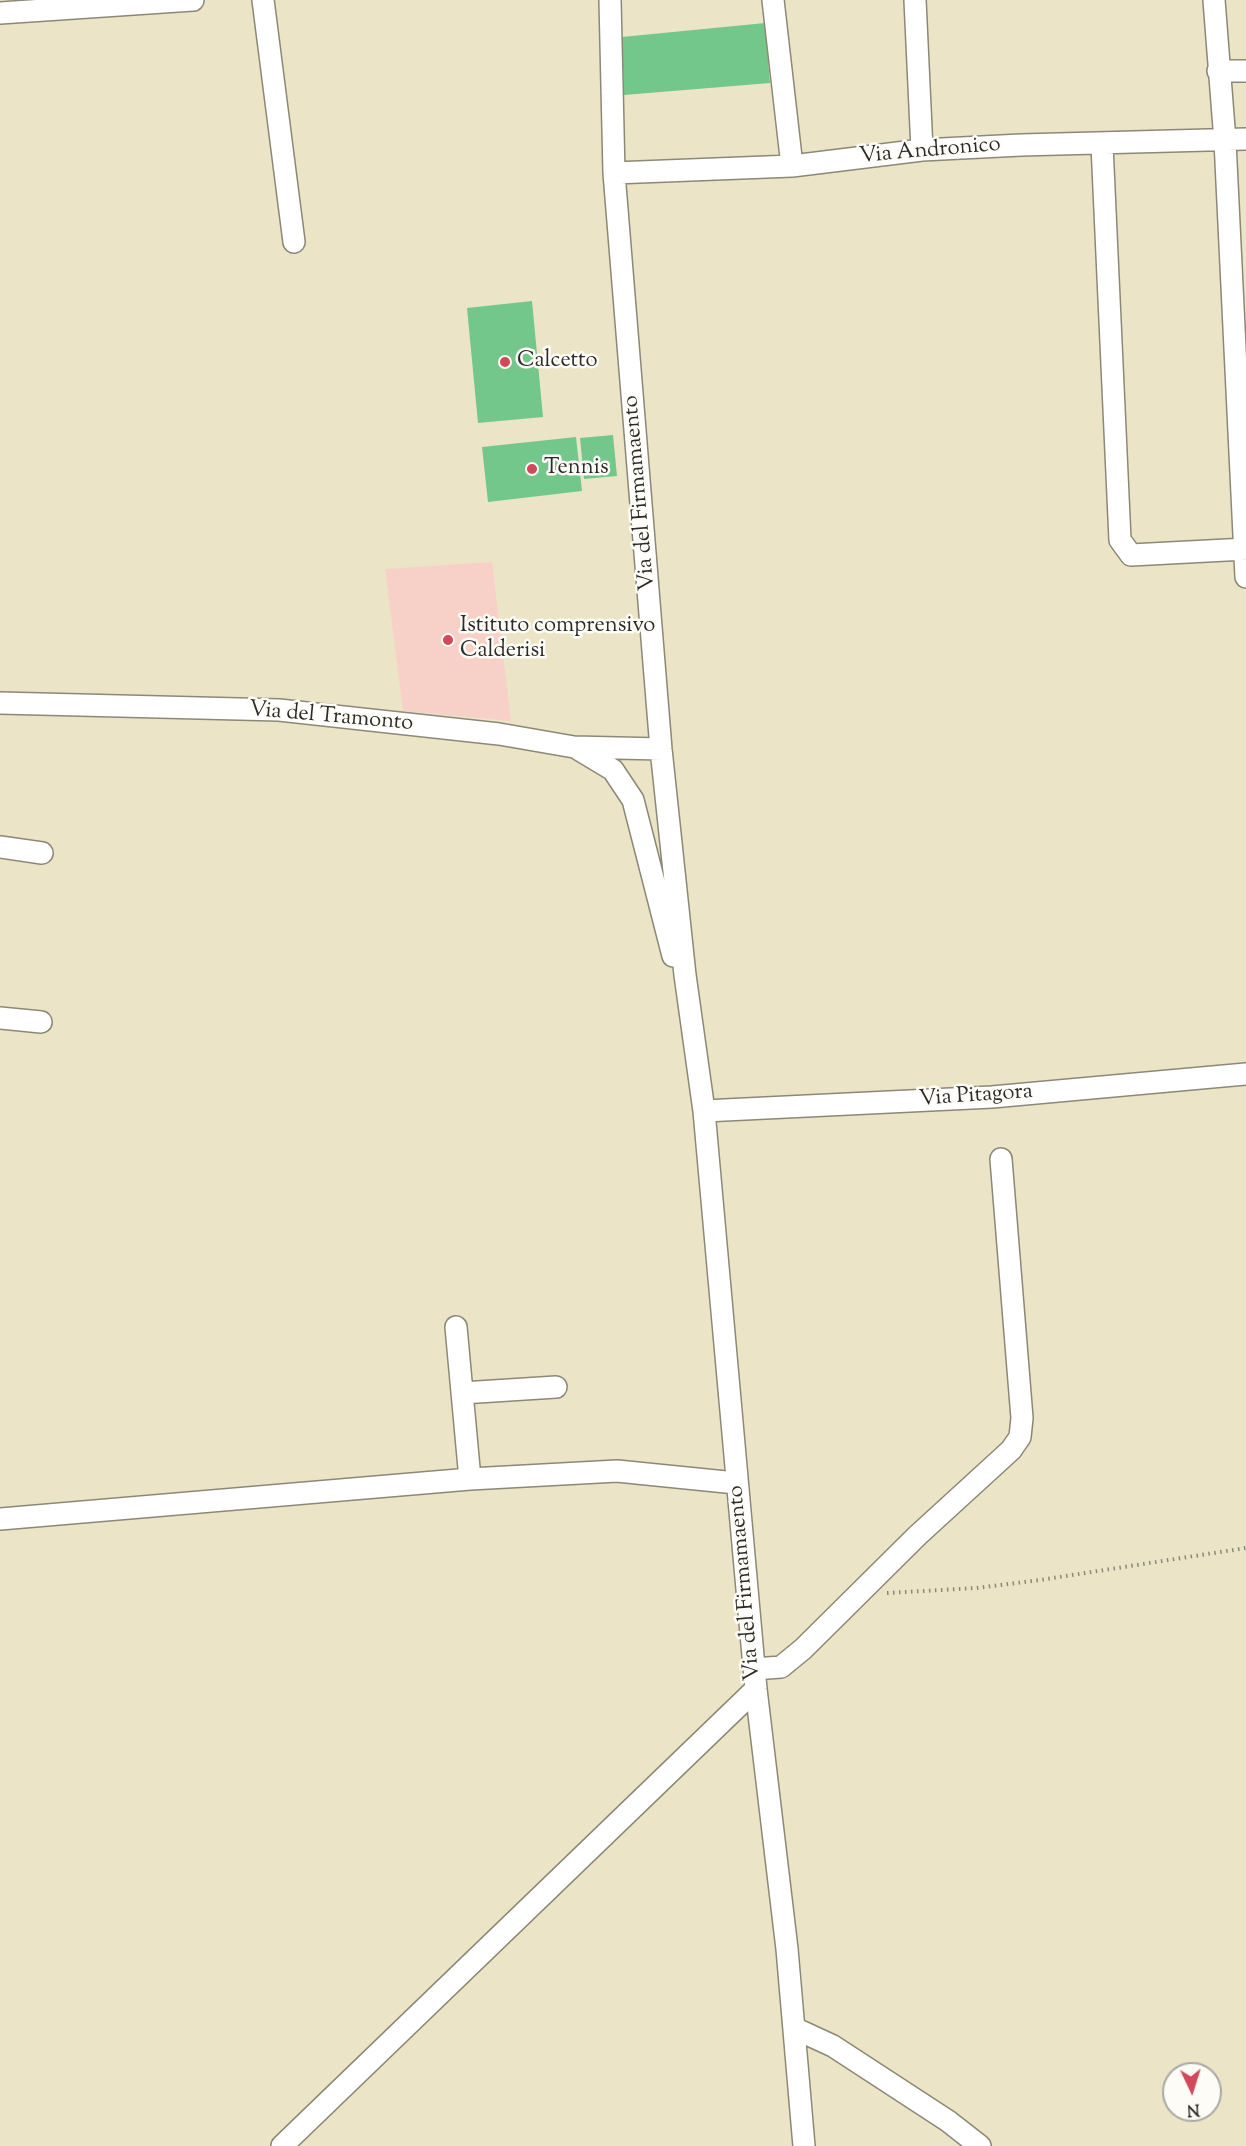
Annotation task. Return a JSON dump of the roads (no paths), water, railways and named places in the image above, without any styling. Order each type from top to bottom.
[{"type":"street","points":[[0,13],[193,0]]},
{"type":"street","points":[[263,0],[294,242]]},
{"type":"street","name":"Via del Firmamaento","points":[[610,0],[614,173],[661,749],[691,1020],[704,1111],[736,1483],[755,1679],[788,1949],[804,2146]]},
{"type":"street","points":[[773,0],[792,166]]},
{"type":"street","points":[[915,0],[922,150]]},
{"type":"street","points":[[1214,0],[1225,141],[1246,577]]},
{"type":"street","points":[[1218,71],[1246,71]]},
{"type":"street","name":"Via Andronico","points":[[614,173],[792,166],[922,150],[1021,145],[1246,140]]},
{"type":"street","points":[[1102,145],[1120,540],[1131,555],[1245,549]]},
{"type":"street","name":"Via del Tramonto","points":[[0,703],[279,710],[499,734],[574,747],[661,749]]},
{"type":"street","name":"Via del Firmamaento","points":[[574,747],[613,770],[633,800],[691,1020]]},
{"type":"street","points":[[0,847],[42,853]]},
{"type":"street","points":[[0,1018],[41,1022]]},
{"type":"street","name":"Via Pitagora","points":[[704,1111],[992,1097],[1246,1074]]},
{"type":"street","points":[[282,2146],[755,1679],[781,1667],[803,1649],[918,1535],[1011,1450],[1020,1437],[1022,1419],[1001,1159]]},
{"type":"street","points":[[456,1327],[470,1479]]},
{"type":"street","points":[[462,1393],[556,1387]]},
{"type":"street","points":[[0,1519],[470,1479],[617,1471],[736,1483]]},
{"type":"street","points":[[794,2028],[833,2046],[948,2121],[980,2146]]},
{"type":"place","name":"Calcetto","points":[[505,362]]},
{"type":"place","name":"Tennis","points":[[532,469]]},
{"type":"place","name":"Istituto comprensivo Calderisi","points":[[448,640]]}]
